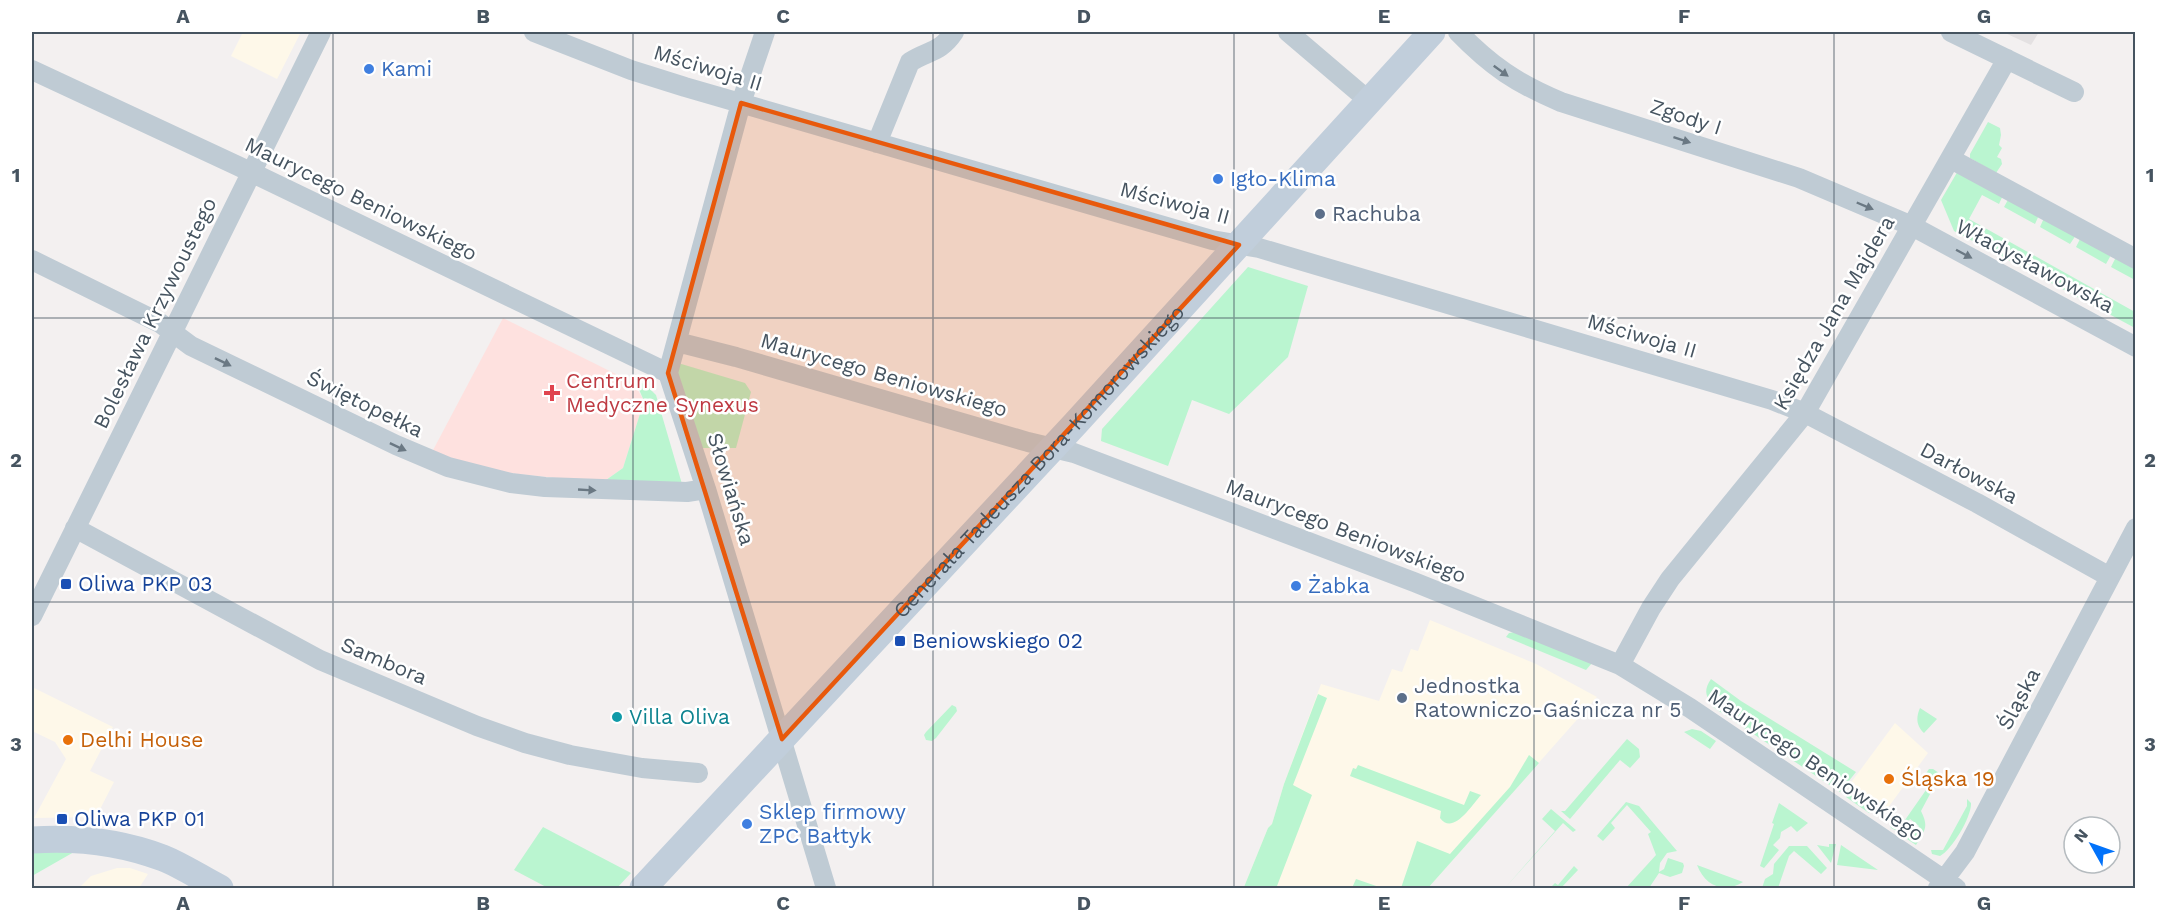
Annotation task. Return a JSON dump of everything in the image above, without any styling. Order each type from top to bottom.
[{"type":"street","name":"Bolesława Krzywoustego","points":[[32,615],[321,32]]},
{"type":"street","name":"Mściwoja II","points":[[534,32],[631,70],[741,103],[1212,240],[1266,250],[1769,399],[1805,413]]},
{"type":"street","points":[[668,373],[741,103],[765,32]]},
{"type":"street","points":[[877,143],[910,62],[942,47],[954,32]]},
{"type":"street","points":[[1288,32],[1369,101]]},
{"type":"street","name":"Generała Tadeusza Bora-Komorowskiego","points":[[643,888],[1052,449],[1432,32]]},
{"type":"street","name":"Zgody I","points":[[1458,32],[1479,54],[1503,73],[1529,89],[1798,178],[1912,226]]},
{"type":"street","points":[[1951,32],[2074,92]]},
{"type":"street","name":"Księdza Jana Majdera","points":[[1620,665],[1651,608],[1670,579],[1805,413],[2007,59]]},
{"type":"street","name":"Maurycego Beniowskiego","points":[[32,70],[668,373]]},
{"type":"street","points":[[1951,159],[2136,259]]},
{"type":"street","name":"Władysławowska","points":[[1912,226],[2136,347]]},
{"type":"street","name":"Świętopełka","points":[[32,260],[160,323],[201,352],[396,446],[448,467],[511,483],[545,487],[687,492],[706,489]]},
{"type":"street","name":"Maurycego Beniowskiego","points":[[677,342],[754,362],[1052,449],[1074,453],[1311,543],[1620,665],[1690,708],[1946,886]]},
{"type":"street","name":"Słowiańska","points":[[668,373],[706,489],[826,888]]},
{"type":"street","name":"Darłowska","points":[[1805,413],[1977,503],[2110,577]]},
{"type":"street","name":"Sambora","points":[[75,528],[320,660],[477,726],[570,755],[642,768],[698,773]]},
{"type":"street","name":"Śląska","points":[[1946,886],[2136,528]]},
{"type":"street","points":[[32,840],[74,838],[129,847],[165,859],[220,888]]},
{"type":"highlighted area","points":[[741,103],[1239,245],[782,739],[668,373]]},
{"type":"shaded area","points":[[243,32],[301,32],[277,79],[231,56]]},
{"type":"shaded area","points":[[2003,32],[2039,32],[2031,45]]},
{"type":"shaded area","name":"Centrum Medyczne Synexus","points":[[503,318],[634,383],[644,401],[623,468],[606,480],[567,479],[508,473],[477,467],[432,452]]},
{"type":"shaded area","points":[[1430,620],[1536,664],[1597,697],[1428,888],[1244,887],[1268,828],[1272,824],[1284,784],[1321,684],[1379,701],[1392,669],[1402,672],[1411,649],[1418,651]]},
{"type":"shaded area","points":[[32,687],[113,727],[90,771],[114,782],[96,817],[34,818],[66,759],[55,742],[32,731]]},
{"type":"shaded area","points":[[1895,723],[1928,753],[1887,809],[1850,784]]},
{"type":"shaded area","points":[[117,868],[130,868],[148,874],[139,888],[79,888],[91,876]]},
{"type":"green space","points":[[1988,122],[2000,128],[1999,145],[2002,148],[1997,157],[2001,159],[2002,164],[1996,173],[1970,158]]},
{"type":"green space","points":[[1959,169],[2004,193],[1999,204],[1982,195],[1969,219],[2135,312],[2135,328],[1954,231],[1941,200]]},
{"type":"green space","points":[[2009,198],[2039,215],[2035,224],[2004,207]]},
{"type":"green space","points":[[2044,218],[2076,235],[2070,244],[2040,227]]},
{"type":"green space","points":[[2081,237],[2111,255],[2106,264],[2076,247]]},
{"type":"green space","points":[[2116,257],[2135,266],[2135,280],[2111,267]]},
{"type":"green space","points":[[1248,267],[1308,286],[1288,357],[1229,414],[1192,400],[1168,466],[1101,441],[1102,429]]},
{"type":"green space","points":[[678,363],[745,383],[751,392],[736,448],[702,448],[675,371]]},
{"type":"green space","points":[[635,380],[646,385],[656,395],[682,484],[606,480],[623,468],[644,401]]},
{"type":"green space","points":[[1515,632],[1592,663],[1586,670],[1506,637],[1509,633]]},
{"type":"green space","points":[[1711,679],[1741,701],[1856,772],[1840,792],[1713,707],[1706,693]]},
{"type":"green space","points":[[1318,694],[1327,698],[1293,785],[1312,795],[1277,886],[1281,888],[1246,888],[1244,887],[1268,828],[1272,824],[1284,784]]},
{"type":"green space","points":[[952,705],[957,711],[936,738],[932,741],[926,740],[924,735],[926,732]]},
{"type":"green space","points":[[1920,708],[1937,719],[1924,733],[1918,721]]},
{"type":"green space","points":[[1692,729],[1701,731],[1716,741],[1710,749],[1684,732]]},
{"type":"green space","points":[[1627,739],[1639,749],[1640,757],[1630,768],[1620,760],[1570,819],[1561,811],[1565,811]]},
{"type":"green space","points":[[1529,755],[1539,763],[1428,888],[1401,888],[1417,841],[1450,854],[1510,787]]},
{"type":"green space","points":[[1358,765],[1464,805],[1470,791],[1481,795],[1462,817],[1451,823],[1445,823],[1440,818],[1441,811],[1350,776],[1353,768],[1356,769]]},
{"type":"green space","points":[[1929,769],[1941,775],[1946,784],[1945,787],[1938,779],[1921,811],[1925,828],[1916,845],[1907,839],[1910,833],[1913,835],[1919,826],[1910,819],[1904,828],[1900,826],[1897,831],[1891,828],[1890,824],[1895,818],[1898,824],[1905,820],[1926,790],[1922,779]]},
{"type":"green space","points":[[1852,788],[1877,806],[1873,812],[1869,813],[1846,797]]},
{"type":"green space","points":[[1967,799],[1971,803],[1970,809],[1960,832],[1945,853],[1940,856],[1932,854],[1931,850],[1943,850],[1967,806]]},
{"type":"green space","points":[[1626,802],[1639,806],[1677,851],[1667,853],[1660,863],[1659,872],[1664,869],[1668,858],[1683,863],[1682,873],[1670,877],[1659,873],[1649,888],[1626,888],[1656,855],[1648,834],[1651,832],[1627,805],[1611,823],[1615,828],[1603,841],[1597,836]]},
{"type":"green space","points":[[1779,803],[1808,823],[1797,832],[1791,826],[1781,832],[1780,838],[1773,845],[1779,850],[1764,868],[1760,866]]},
{"type":"green space","points":[[1551,809],[1576,830],[1573,832],[1563,823],[1505,888],[1555,831],[1542,819]]},
{"type":"green space","points":[[543,827],[631,873],[617,888],[548,888],[514,870]]},
{"type":"green space","points":[[1829,844],[1836,844],[1831,863],[1817,845],[1829,847]]},
{"type":"green space","points":[[1841,845],[1878,870],[1837,865]]},
{"type":"green space","points":[[1789,846],[1807,846],[1827,868],[1821,874],[1794,851],[1789,856],[1778,888],[1762,888],[1765,879],[1773,874],[1774,864]]},
{"type":"green space","points":[[81,848],[32,876],[32,849]]},
{"type":"green space","points":[[1697,865],[1743,882],[1736,886],[1716,886],[1705,878]]},
{"type":"green space","points":[[1574,866],[1578,870],[1561,888],[1550,888],[1555,883],[1558,885]]},
{"type":"green space","points":[[1356,879],[1382,888],[1352,888]]},
{"type":"place","name":"Kami","points":[[369,69]]},
{"type":"place","name":"Igło-Klima","points":[[1218,179]]},
{"type":"place","name":"Rachuba","points":[[1320,214]]},
{"type":"place","name":"Centrum Medyczne Synexus","points":[[552,393]]},
{"type":"place","name":"Oliwa PKP 03","points":[[66,584]]},
{"type":"place","name":"Żabka","points":[[1296,586]]},
{"type":"place","name":"Beniowskiego 02","points":[[900,641]]},
{"type":"place","name":"Jednostka Ratowniczo-Gaśnicza nr 5","points":[[1402,698]]},
{"type":"place","name":"Villa Oliva","points":[[617,717]]},
{"type":"place","name":"Delhi House","points":[[68,740]]},
{"type":"place","name":"Śląska 19","points":[[1889,779]]},
{"type":"place","name":"Oliwa PKP 01","points":[[62,819]]},
{"type":"place","name":"Sklep firmowy ZPC Bałtyk","points":[[747,824]]}]
